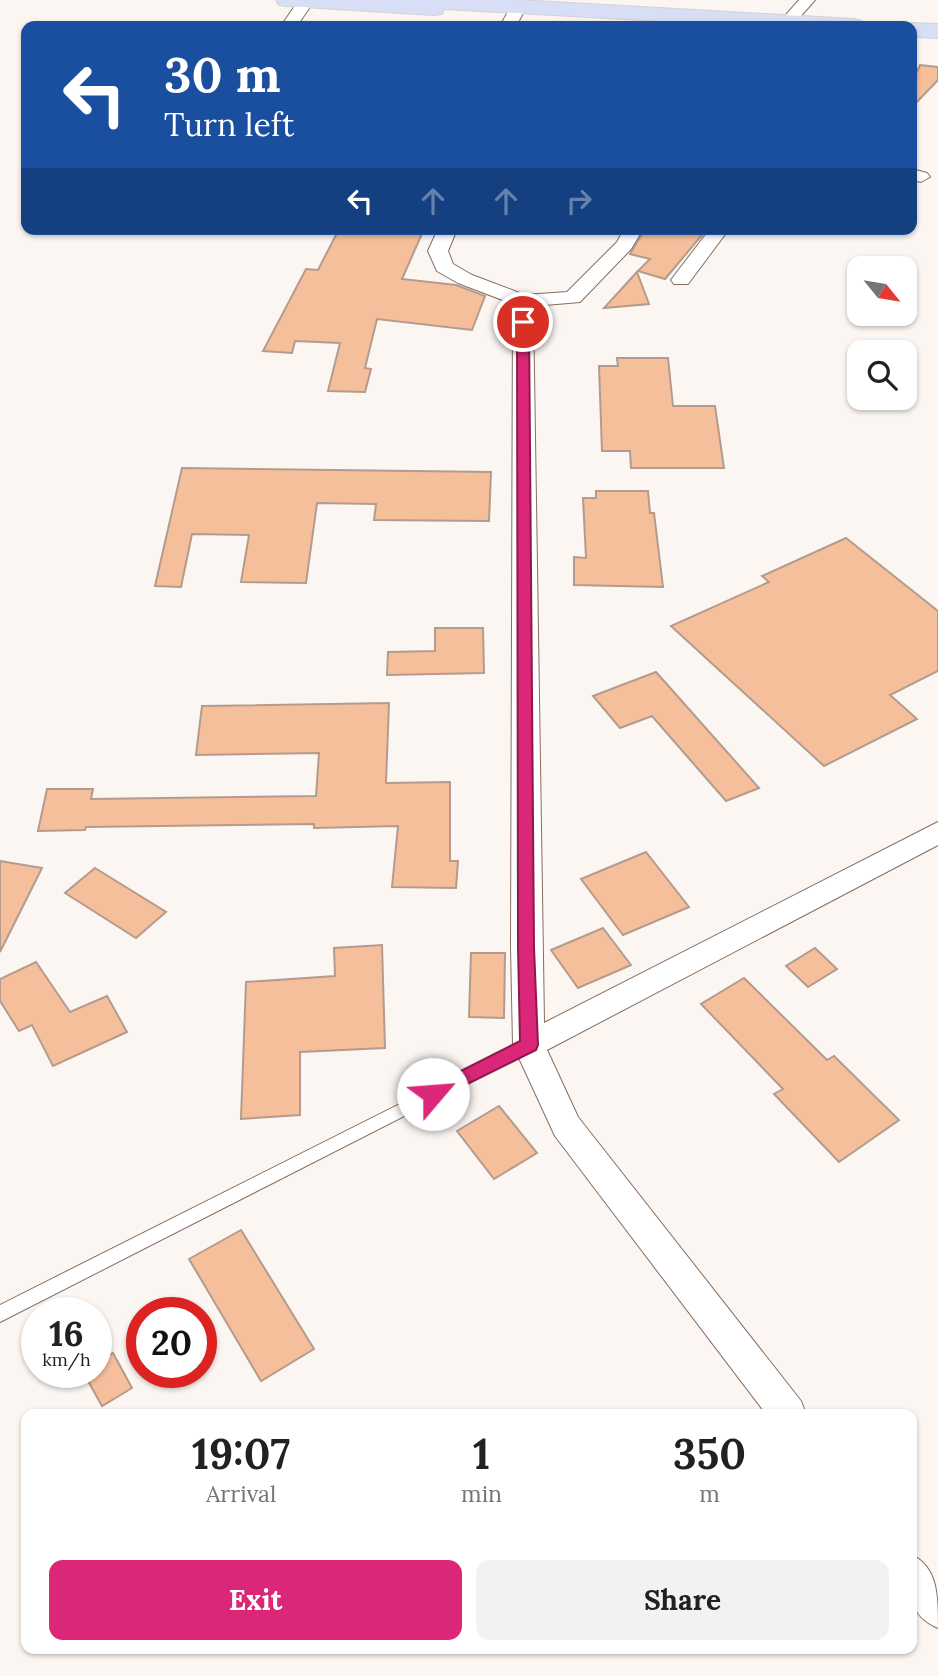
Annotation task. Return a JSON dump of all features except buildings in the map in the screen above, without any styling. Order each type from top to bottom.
[{"type":"main road","points":[[287,0],[606,21]]},
{"type":"main road","points":[[408,0],[480,2],[514,16],[684,21]]},
{"type":"main road","points":[[917,30],[938,31]]},
{"type":"main road","points":[[917,39],[938,40]]},
{"type":"street","points":[[789,21],[807,0]]},
{"type":"street","points":[[292,21],[306,1]]},
{"type":"street","points":[[445,235],[438,251],[444,267],[465,279],[523,301],[573,298],[630,235]]},
{"type":"street","points":[[681,280],[715,235]]},
{"type":"street","points":[[523,301],[526,947],[529,1045],[566,1126],[784,1409]]},
{"type":"street","points":[[529,1045],[938,832]]},
{"type":"street","points":[[917,1581],[938,1608]]},
{"type":"lane","points":[[0,1314],[529,1045]]},
{"type":"route","points":[[433,1094],[529,1045],[526,947],[523,322]]}]
